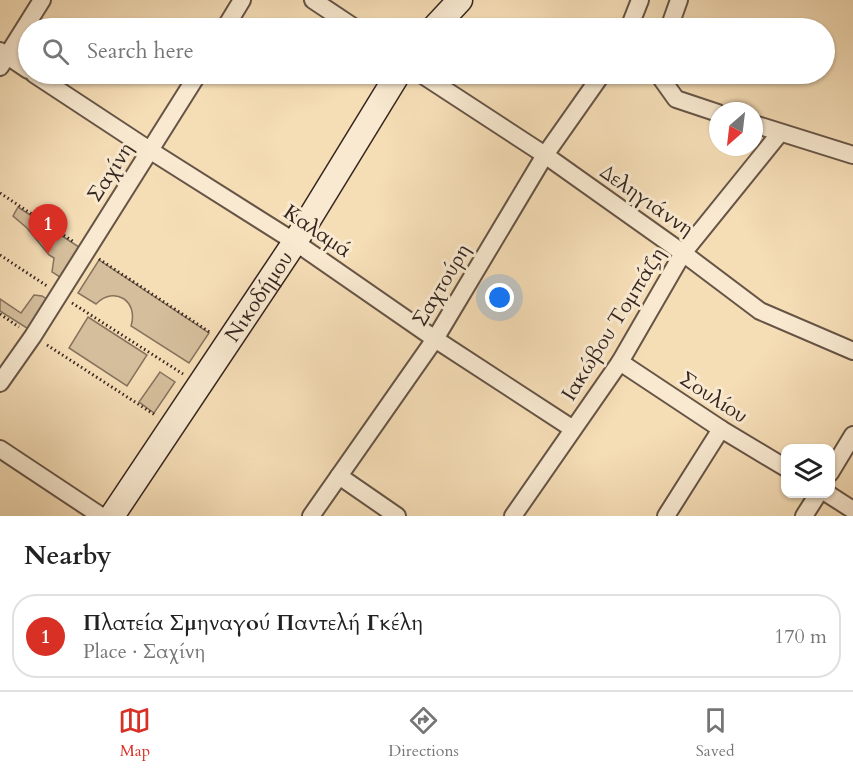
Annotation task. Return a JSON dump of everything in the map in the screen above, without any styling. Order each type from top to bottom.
[{"type":"street","points":[[30,18],[42,0]]},
{"type":"street","points":[[231,18],[242,0]]},
{"type":"street","points":[[314,0],[340,18]]},
{"type":"street","points":[[443,18],[459,0]]},
{"type":"street","points":[[633,18],[640,0]]},
{"type":"street","points":[[673,18],[679,0]]},
{"type":"street","points":[[18,35],[2,58],[18,65]]},
{"type":"street","name":"Καλαμά","points":[[49,84],[295,242],[435,339],[573,429]]},
{"type":"street","name":"Σαχίνη","points":[[0,383],[32,337],[192,84]]},
{"type":"street","name":"Νικοδήμου","points":[[112,516],[295,242],[392,84]]},
{"type":"street","name":"Δεληγιάννη","points":[[436,84],[545,155],[760,311],[853,351]]},
{"type":"street","name":"Σαχτούρη","points":[[311,516],[435,339],[545,155],[595,84]]},
{"type":"street","points":[[665,84],[676,99],[709,110]]},
{"type":"street","points":[[763,127],[853,156]]},
{"type":"street","name":"Ιακώβου Τομπάζη","points":[[513,516],[620,362],[683,253],[780,133]]},
{"type":"street","name":"Σουλίου","points":[[620,362],[721,429],[781,465]]},
{"type":"street","points":[[666,516],[721,429]]},
{"type":"street","points":[[835,466],[853,435]]},
{"type":"street","points":[[0,449],[101,516]]},
{"type":"street","points":[[339,477],[397,516]]},
{"type":"street","points":[[804,516],[815,498]]},
{"type":"street","points":[[834,498],[853,510]]},
{"type":"path","points":[[0,193],[88,248],[227,344]]},
{"type":"path","points":[[0,255],[199,385]]},
{"type":"path","points":[[0,314],[171,426]]},
{"type":"shaded area","points":[[18,207],[85,251],[66,281],[52,272],[54,258],[13,216]]},
{"type":"shaded area","points":[[99,260],[209,333],[189,363],[131,326],[133,317],[131,309],[123,299],[110,296],[96,304],[78,293]]},
{"type":"shaded area","points":[[34,295],[48,300],[33,332],[0,311],[0,299],[21,313]]},
{"type":"shaded area","points":[[88,317],[147,355],[127,386],[69,348]]},
{"type":"shaded area","points":[[160,372],[175,382],[154,413],[139,402]]},
{"type":"place","name":"Πλατεία Σμηναγού Παντελή Γκέλη","points":[[48,254]]}]
